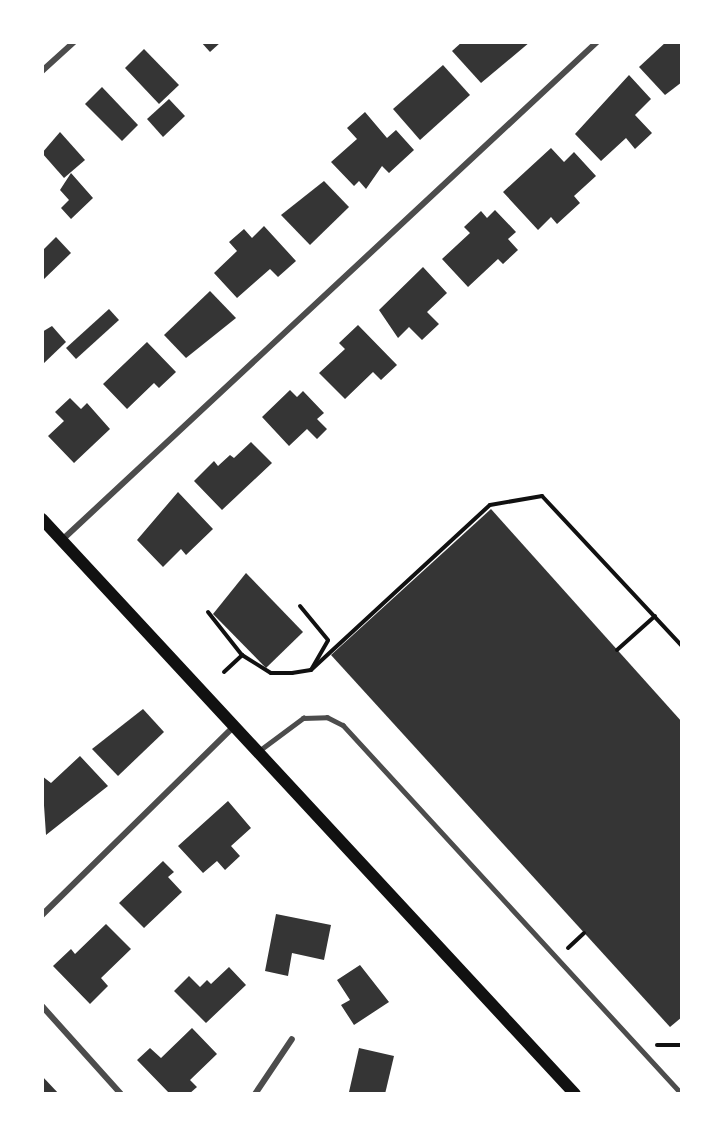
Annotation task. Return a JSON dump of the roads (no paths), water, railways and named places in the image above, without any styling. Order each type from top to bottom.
[{"type":"main road","points":[[42,519],[575,1094]]},
{"type":"street","points":[[42,71],[74,42]]},
{"type":"street","points":[[62,540],[597,42]]},
{"type":"street","points":[[42,915],[233,727]]},
{"type":"street","points":[[42,1006],[121,1094]]},
{"type":"street","points":[[255,1094],[292,1039]]},
{"type":"lane","points":[[257,752],[293,721],[314,716],[343,725],[682,1094]]}]
